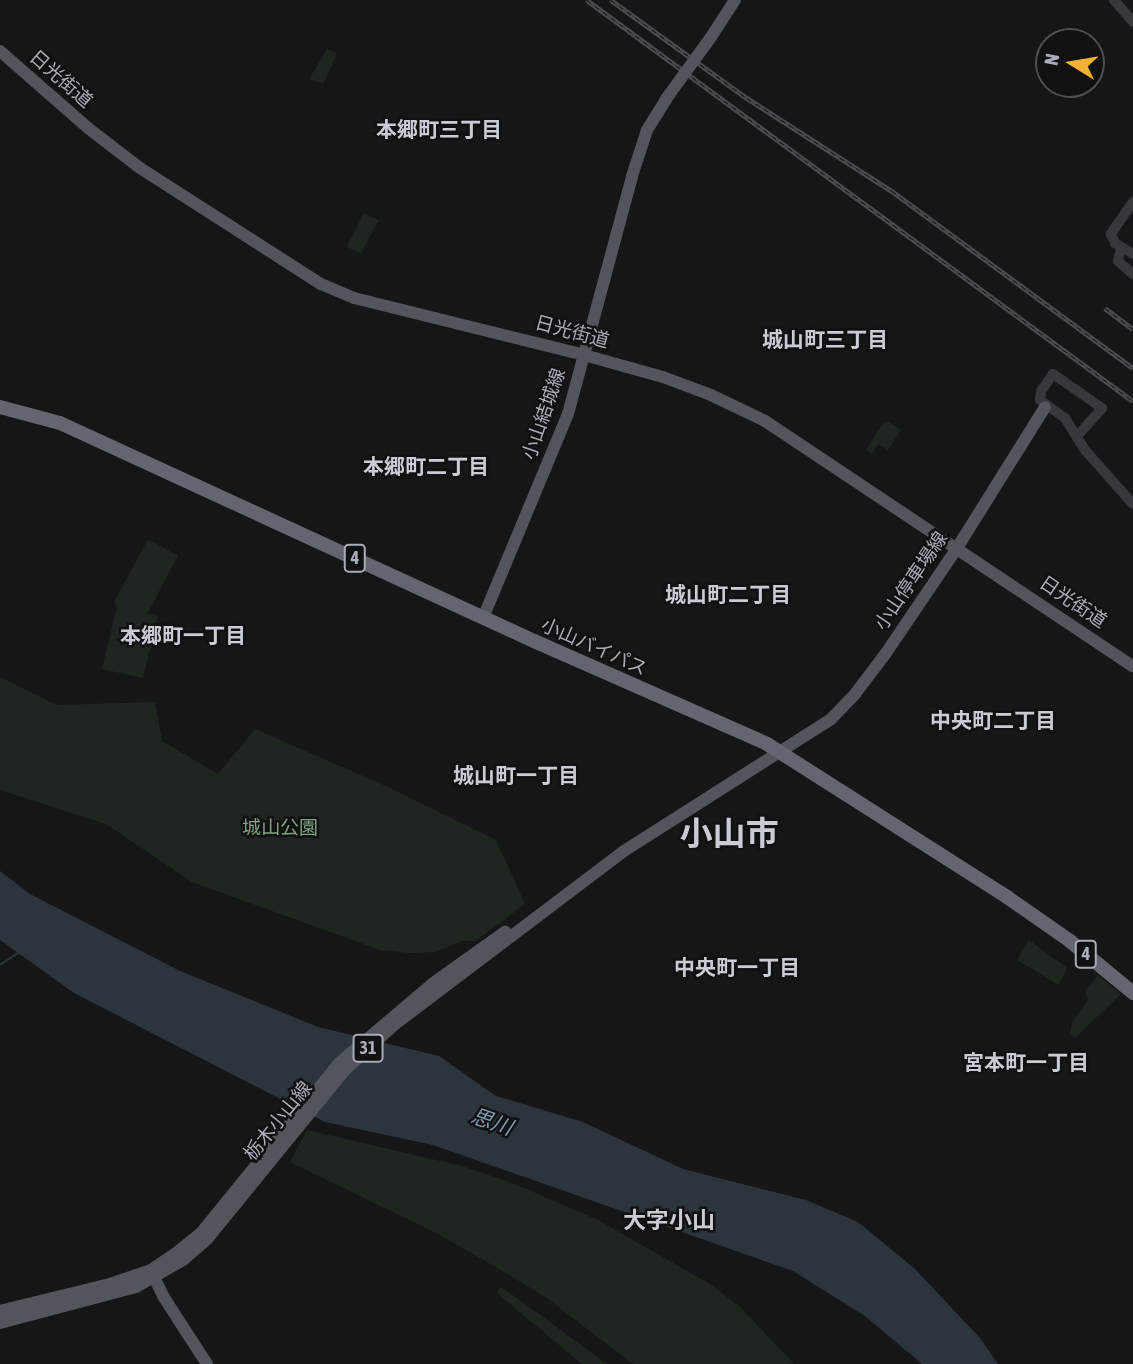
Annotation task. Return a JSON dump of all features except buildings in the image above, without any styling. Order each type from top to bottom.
[{"type":"highway","name":"小山バイパス","points":[[0,407],[60,423],[780,751],[1038,918],[1133,992]]},
{"type":"main road","name":"小山結城線","points":[[483,618],[568,414],[646,130],[735,0]]},
{"type":"main road","name":"日光街道","points":[[0,51],[88,128],[141,168],[321,284],[363,300],[584,355],[691,386],[765,421],[1133,666]]},
{"type":"main road","name":"小山停車場線","points":[[780,751],[819,728],[855,694],[1050,408]]},
{"type":"main road","name":"栃木小山線","points":[[0,1324],[120,1293],[208,1238],[261,1166],[355,1061],[436,992],[487,949],[668,821],[780,751]]},
{"type":"main road","name":"栃木小山線","points":[[0,1311],[152,1274]]},
{"type":"main road","points":[[152,1274],[207,1364]]},
{"type":"street","points":[[1114,0],[1133,22]]},
{"type":"street","points":[[1133,202],[1111,234],[1121,249],[1133,254]]},
{"type":"street","points":[[1121,249],[1118,261],[1133,274]]},
{"type":"street","points":[[1078,435],[1102,408],[1054,374],[1040,395],[1078,435],[1085,450],[1133,504]]},
{"type":"green space","points":[[327,49],[337,54],[323,84],[309,79]]},
{"type":"green space","points":[[364,213],[378,220],[361,254],[347,247]]},
{"type":"green space","points":[[889,422],[901,430],[888,450],[878,444],[872,454],[866,450],[883,423]]},
{"type":"green space","points":[[148,539],[178,556],[147,614],[158,616],[143,678],[102,669],[117,607],[114,602]]},
{"type":"green space","name":"城山公園","points":[[0,677],[57,705],[155,702],[162,741],[218,774],[255,729],[386,786],[496,840],[525,904],[476,941],[461,941],[436,952],[410,953],[380,950],[192,882],[106,824],[0,790]]},
{"type":"green space","points":[[1029,940],[1067,968],[1059,985],[1017,960]]},
{"type":"green space","points":[[1098,975],[1121,994],[1075,1038],[1070,1034],[1072,1022],[1088,1000],[1085,991]]},
{"type":"green space","points":[[307,1130],[462,1166],[515,1184],[598,1220],[710,1284],[740,1307],[794,1364],[633,1364],[548,1299],[511,1276],[438,1234],[290,1162]]},
{"type":"green space","points":[[500,1287],[607,1364],[582,1364],[497,1293]]},
{"type":"water","name":"思川","points":[[0,871],[30,894],[180,971],[318,1027],[439,1056],[496,1096],[583,1122],[683,1169],[806,1200],[858,1222],[915,1269],[980,1338],[998,1364],[922,1364],[865,1316],[793,1271],[433,1145],[325,1122],[74,993],[0,940]]},
{"type":"waterway","points":[[0,965],[19,952]]},
{"type":"railway","points":[[587,0],[1133,401]]},
{"type":"railway","points":[[611,0],[747,98],[892,191],[1133,368]]},
{"type":"railway","points":[[1105,308],[1133,329]]},
{"type":"district","name":"本郷町三丁目","points":[[439,129]]},
{"type":"district","name":"城山町三丁目","points":[[825,339]]},
{"type":"district","name":"本郷町二丁目","points":[[426,466]]},
{"type":"district","name":"城山町二丁目","points":[[728,594]]},
{"type":"district","name":"本郷町一丁目","points":[[183,635]]},
{"type":"district","name":"中央町二丁目","points":[[993,720]]},
{"type":"district","name":"城山町一丁目","points":[[516,775]]},
{"type":"district","name":"小山市","points":[[729,834]]},
{"type":"district","name":"中央町一丁目","points":[[737,967]]},
{"type":"district","name":"宮本町一丁目","points":[[1026,1062]]},
{"type":"district","name":"大字小山","points":[[669,1220]]}]
